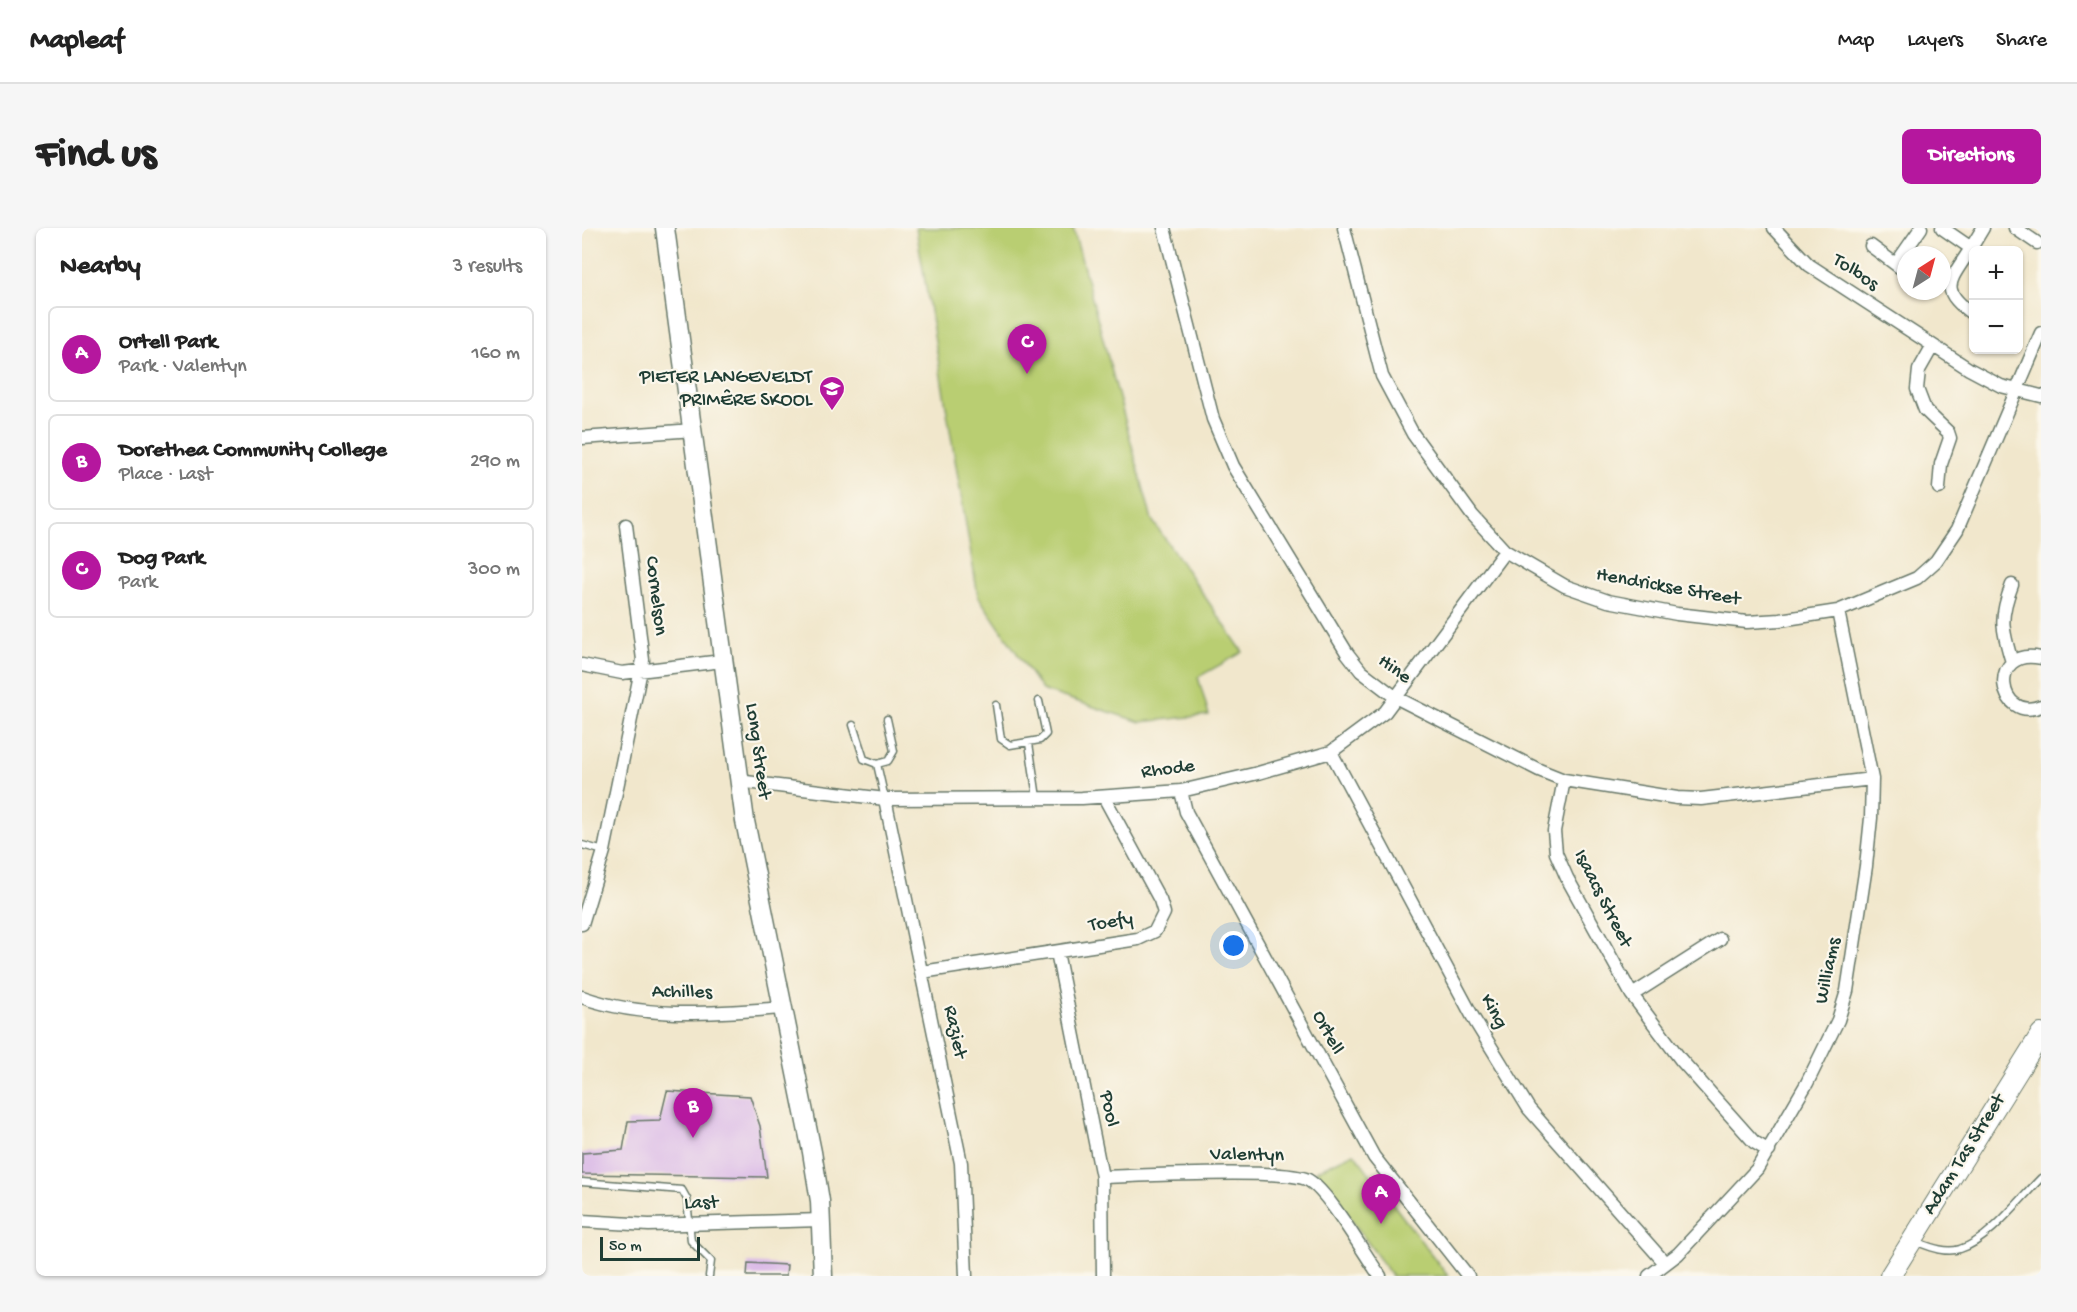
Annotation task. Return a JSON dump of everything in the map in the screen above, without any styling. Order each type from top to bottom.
[{"type":"main road","name":"Adam Tas Street","points":[[1890,1276],[2041,1034]]},
{"type":"street","name":"Long Street","points":[[665,228],[694,430],[738,781],[813,1152],[821,1220],[823,1276]]},
{"type":"street","name":"Hine","points":[[1164,228],[1213,419],[1233,466],[1347,653],[1361,671],[1395,697],[1494,749],[1564,780],[1701,800],[1872,779]]},
{"type":"street","name":"Hendrickse Street","points":[[1344,228],[1382,376],[1413,434],[1472,515],[1505,551],[1565,586],[1608,601],[1642,608],[1747,622],[1838,611],[1917,578],[1949,546],[2041,333]]},
{"type":"street","name":"Tolbos","points":[[1774,228],[1809,265],[1932,347],[1988,380],[2041,396]]},
{"type":"street","points":[[1912,246],[1921,228]]},
{"type":"street","points":[[1942,228],[1969,247]]},
{"type":"street","points":[[1972,246],[1983,228]]},
{"type":"street","points":[[2015,228],[2037,243]]},
{"type":"street","points":[[1871,246],[1897,265]]},
{"type":"street","points":[[1969,251],[1949,289],[1952,299],[1969,311]]},
{"type":"street","points":[[1932,347],[1919,370],[1917,389],[1925,410],[1948,432],[1950,438],[1941,464],[1938,488]]},
{"type":"street","points":[[582,438],[694,430]]},
{"type":"street","name":"Cornelson","points":[[582,924],[604,851],[643,660],[626,525]]},
{"type":"street","name":"Rhode","points":[[738,781],[885,799],[1104,797],[1181,791],[1258,773],[1331,752],[1385,712],[1505,551]]},
{"type":"street","points":[[2012,585],[2003,608],[2002,625],[2012,662]]},
{"type":"street","name":"Williams","points":[[1649,1276],[1746,1183],[1783,1129],[1838,1020],[1847,991],[1866,866],[1872,779],[1838,611]]},
{"type":"street","points":[[2041,658],[2029,656],[2012,662],[2004,677],[2006,695],[2019,707],[2028,709],[2041,706]]},
{"type":"street","points":[[582,665],[622,673],[722,661]]},
{"type":"street","name":"King","points":[[1331,752],[1475,1021],[1529,1109],[1665,1263]]},
{"type":"street","name":"Isaacs Street","points":[[1564,780],[1554,831],[1556,853],[1586,915],[1632,995],[1681,1060],[1754,1142],[1768,1151]]},
{"type":"street","name":"Ortell","points":[[1181,791],[1186,812],[1374,1157],[1468,1276]]},
{"type":"street","name":"Toefy","points":[[921,972],[1146,937],[1155,931],[1164,913],[1160,900],[1104,797]]},
{"type":"street","name":"Raziet","points":[[885,799],[961,1163],[966,1276]]},
{"type":"street","points":[[1632,995],[1720,939]]},
{"type":"street","name":"Pool","points":[[1057,952],[1102,1177],[1103,1276]]},
{"type":"street","name":"Achilles","points":[[582,997],[633,1011],[720,1013],[783,1008]]},
{"type":"street","name":"Valentyn","points":[[1102,1177],[1238,1175],[1302,1178],[1321,1192],[1380,1276]]},
{"type":"street","name":"Last","points":[[582,1221],[650,1225],[821,1220]]},
{"type":"lane","points":[[996,705],[1001,739],[1004,744],[1029,743],[1041,740],[1046,734],[1040,701]]},
{"type":"lane","points":[[853,725],[864,759],[869,764],[877,764],[888,761],[894,751],[887,719]]},
{"type":"lane","points":[[1029,743],[1037,798]]},
{"type":"lane","points":[[877,764],[885,799]]},
{"type":"lane","points":[[582,845],[604,851]]},
{"type":"lane","points":[[1911,1240],[1940,1250],[1959,1250],[1983,1235],[2041,1178]]},
{"type":"lane","points":[[582,1182],[679,1188],[687,1199],[691,1241],[711,1261],[709,1276]]},
{"type":"green space","points":[[916,228],[1073,228],[1152,520],[1243,652],[1198,677],[1209,715],[1140,722],[1042,690],[978,596]]},
{"type":"green space","points":[[1354,1153],[1448,1276],[1392,1276],[1316,1171]]},
{"type":"building","points":[[667,1091],[750,1096],[760,1126],[767,1177],[582,1174],[582,1153],[623,1150],[628,1121],[660,1120]]},
{"type":"building","points":[[748,1263],[787,1265],[786,1276],[747,1276]]},
{"type":"place","name":"Dog Park","points":[[1027,374]]},
{"type":"place","name":"PIETER LANGEVELDT PRIMÊRE SKOOL","points":[[832,412]]},
{"type":"place","name":"Dorethea Community College","points":[[693,1138]]},
{"type":"place","name":"Ortell Park","points":[[1381,1224]]}]
